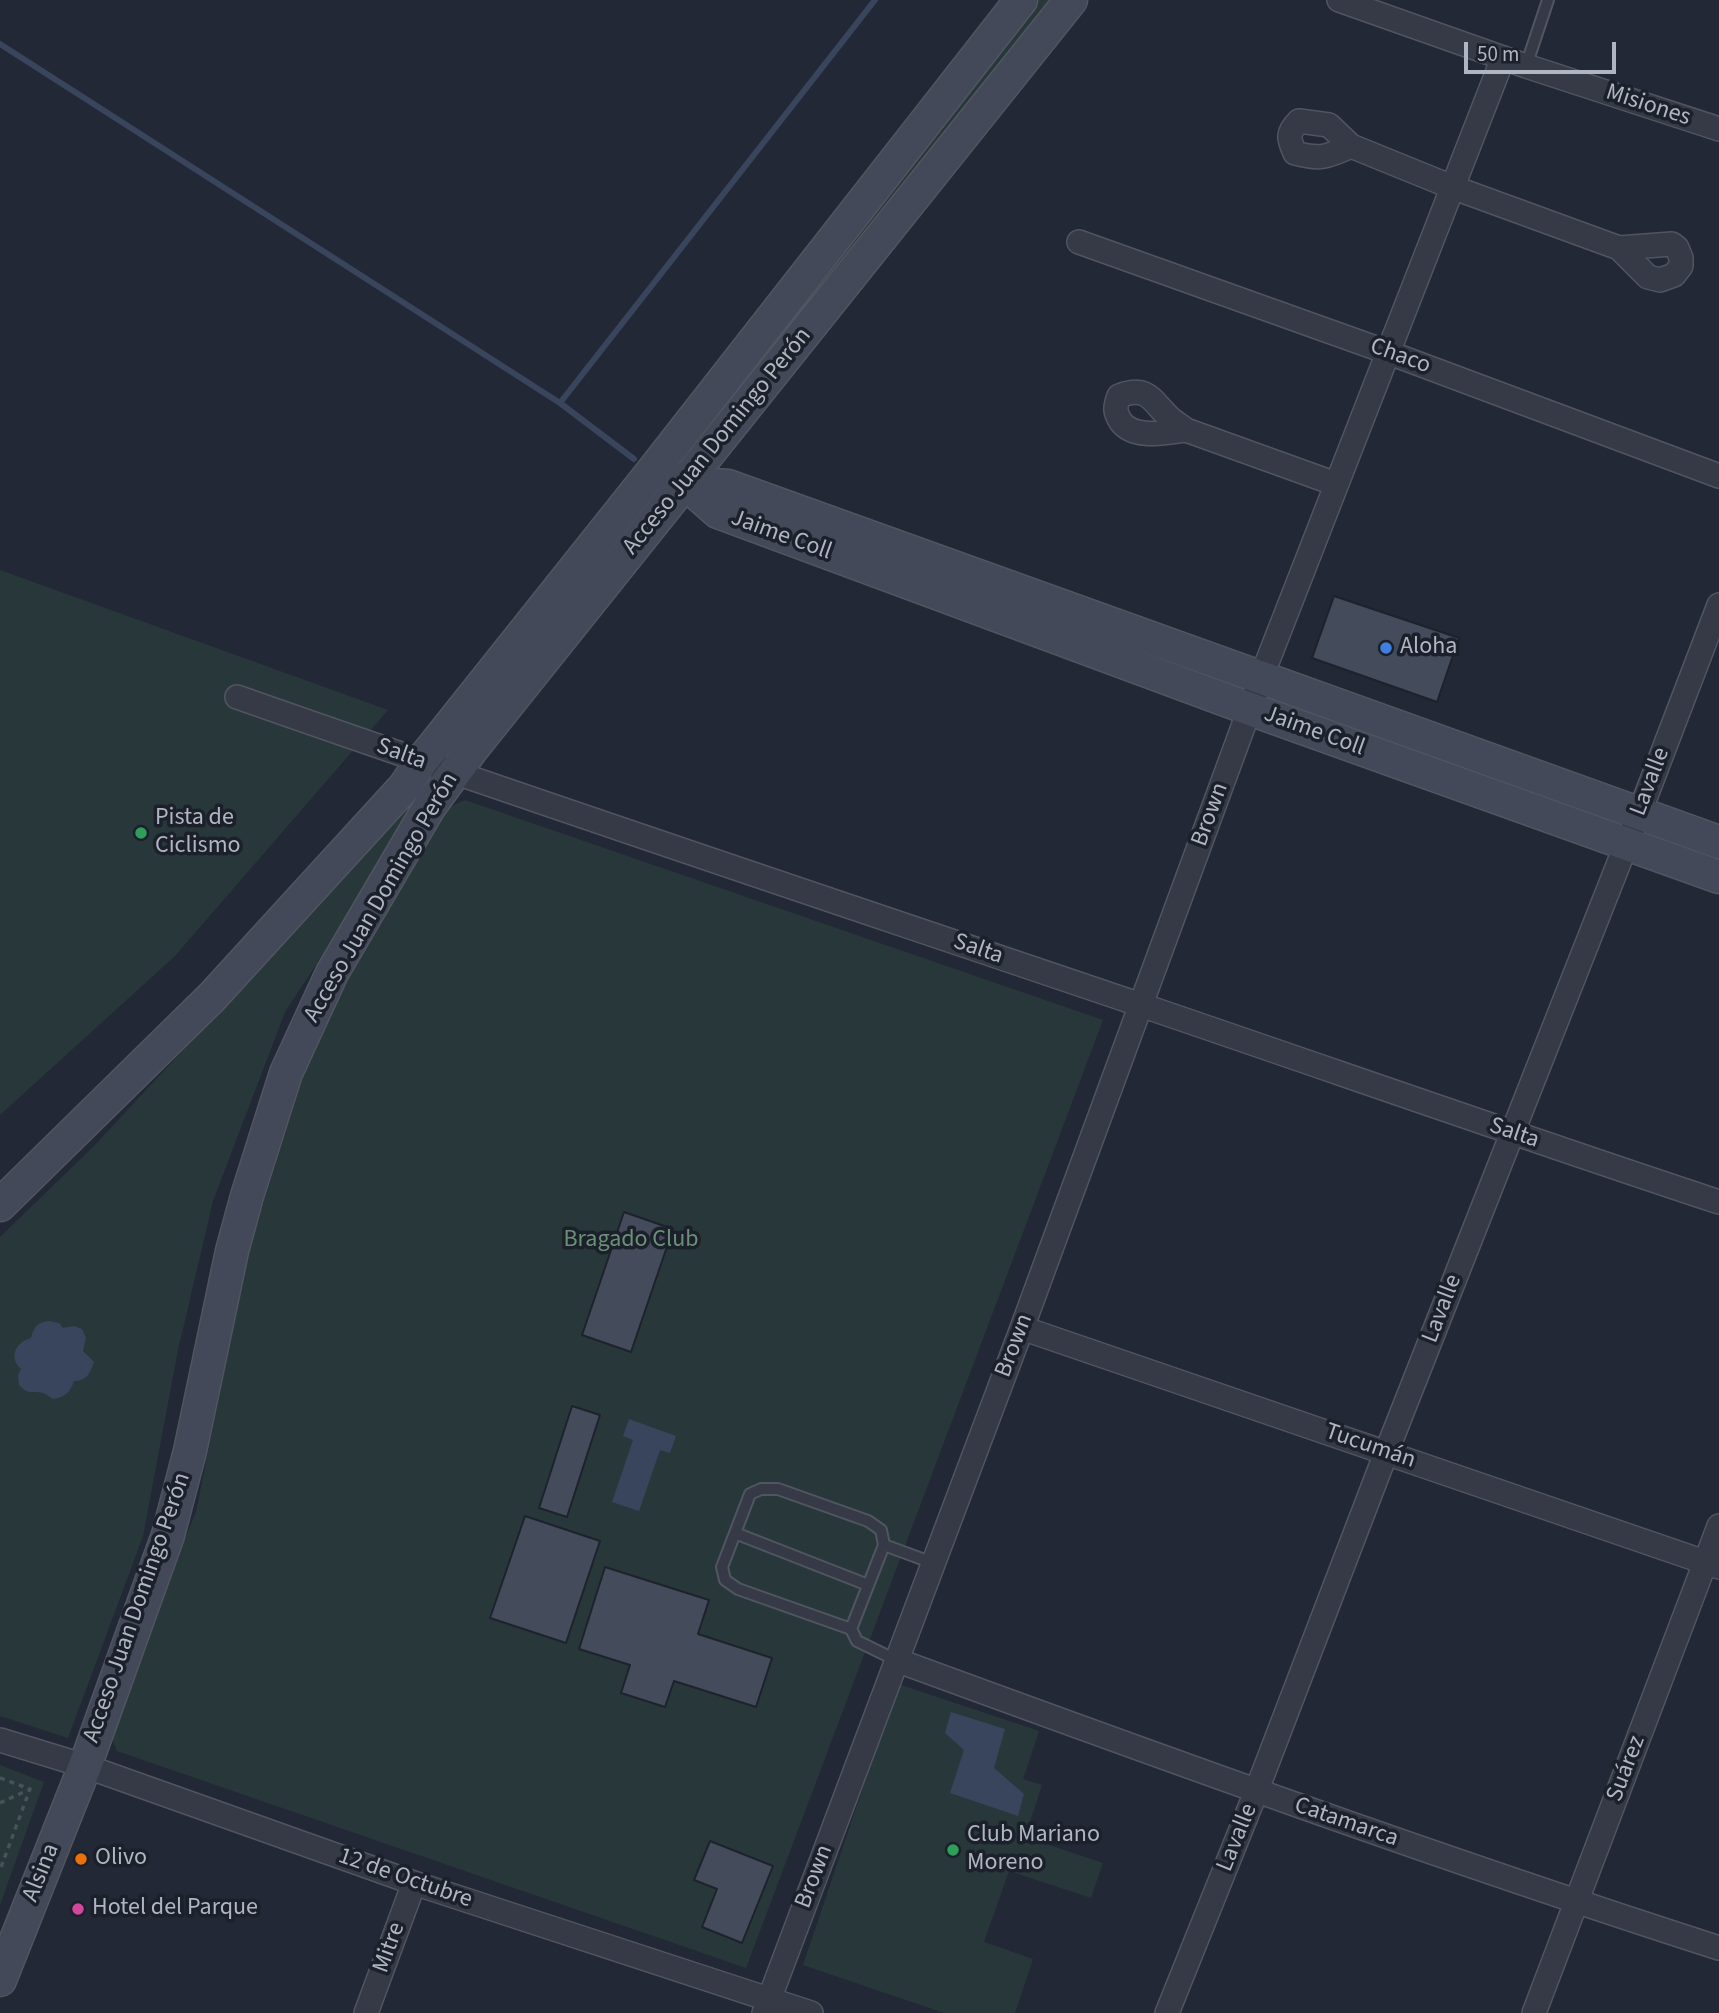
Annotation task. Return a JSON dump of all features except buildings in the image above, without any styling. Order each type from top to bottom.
[{"type":"main road","name":"Acceso Juan Domingo Perón","points":[[0,1205],[212,997],[405,786],[421,762],[1021,0]]},
{"type":"main road","name":"Acceso Juan Domingo Perón","points":[[85,1766],[171,1524],[190,1451],[232,1251],[247,1196],[286,1073],[332,973],[430,806],[453,774],[1072,0]]},
{"type":"main road","points":[[652,472],[685,483]]},
{"type":"main road","name":"Jaime Coll","points":[[685,483],[729,486],[1719,842]]},
{"type":"main road","name":"Jaime Coll","points":[[685,483],[718,512],[1250,709],[1719,877]]},
{"type":"main road","name":"Alsina","points":[[0,1980],[85,1766]]},
{"type":"street","name":"Misiones","points":[[1339,0],[1526,66],[1719,129]]},
{"type":"street","name":"Brown","points":[[766,2006],[1022,1328],[1261,678],[1503,58]]},
{"type":"street","points":[[1351,146],[1452,187],[1619,248]]},
{"type":"street","name":"Chaco","points":[[1079,242],[1387,352],[1719,476]]},
{"type":"street","points":[[1186,430],[1336,484]]},
{"type":"street","name":"Lavalle","points":[[1167,2013],[1256,1792],[1719,605]]},
{"type":"street","name":"Salta","points":[[237,697],[453,774],[1719,1202]]},
{"type":"street","name":"Tucumán","points":[[1022,1328],[1713,1564]]},
{"type":"street","name":"Suárez","points":[[1534,2013],[1713,1564],[1719,1526]]},
{"type":"street","name":"Catamarca","points":[[896,1660],[1256,1792],[1719,1948]]},
{"type":"street","name":"12 de Octubre","points":[[0,1740],[85,1766],[766,2006],[811,2013]]},
{"type":"street","name":"Mitre","points":[[366,2013],[414,1883]]},
{"type":"lane","points":[[1526,66],[1548,0]]},
{"type":"lane","points":[[850,1629],[884,1545],[881,1530],[868,1521],[778,1489],[761,1489],[750,1494],[722,1567],[725,1580],[738,1589],[850,1629],[857,1641],[896,1660]]},
{"type":"lane","points":[[735,1533],[868,1585]]},
{"type":"lane","points":[[884,1545],[933,1563]]},
{"type":"path","points":[[0,1778],[30,1789]]},
{"type":"path","points":[[0,1803],[30,1789]]},
{"type":"path","points":[[0,1870],[30,1789]]},
{"type":"green space","points":[[1037,0],[1054,0],[459,751],[448,744]]},
{"type":"green space","name":"Pista de Ciclismo","points":[[0,570],[388,710],[175,956],[0,1115]]},
{"type":"green space","name":"Bragado Club","points":[[465,800],[1103,1020],[746,1968],[117,1751],[107,1727],[196,1512],[247,1256],[323,1013],[438,812]]},
{"type":"green space","points":[[407,803],[412,808],[412,818],[285,1012],[213,1201],[178,1350],[143,1536],[68,1738],[0,1716],[0,1237],[94,1146],[304,920],[397,805]]},
{"type":"green space","name":"Club Mariano Moreno","points":[[898,1684],[1039,1731],[1023,1779],[1042,1785],[1025,1837],[1103,1863],[1091,1898],[1009,1871],[984,1942],[1033,1959],[1015,2013],[944,2013],[803,1965]]},
{"type":"green space","points":[[0,1765],[44,1782],[0,1905]]},
{"type":"water","points":[[49,1321],[59,1323],[63,1328],[74,1326],[82,1329],[86,1338],[83,1351],[94,1362],[85,1378],[74,1381],[66,1394],[53,1399],[43,1393],[28,1392],[19,1385],[18,1375],[21,1369],[14,1355],[21,1343],[31,1338],[37,1325]]},
{"type":"water","points":[[629,1419],[676,1436],[670,1453],[660,1450],[639,1511],[612,1502],[633,1440],[623,1436]]},
{"type":"water","points":[[951,1712],[1005,1729],[994,1768],[1024,1794],[1018,1816],[950,1793],[964,1750],[945,1733]]},
{"type":"waterway","points":[[560,403],[875,0]]},
{"type":"waterway","points":[[0,44],[560,403],[634,459]]},
{"type":"place","name":"Aloha","points":[[1386,648]]},
{"type":"place","name":"Pista de Ciclismo","points":[[141,833]]},
{"type":"place","name":"Club Mariano Moreno","points":[[953,1850]]},
{"type":"place","name":"Olivo","points":[[81,1859]]},
{"type":"place","name":"Hotel del Parque","points":[[78,1909]]}]
